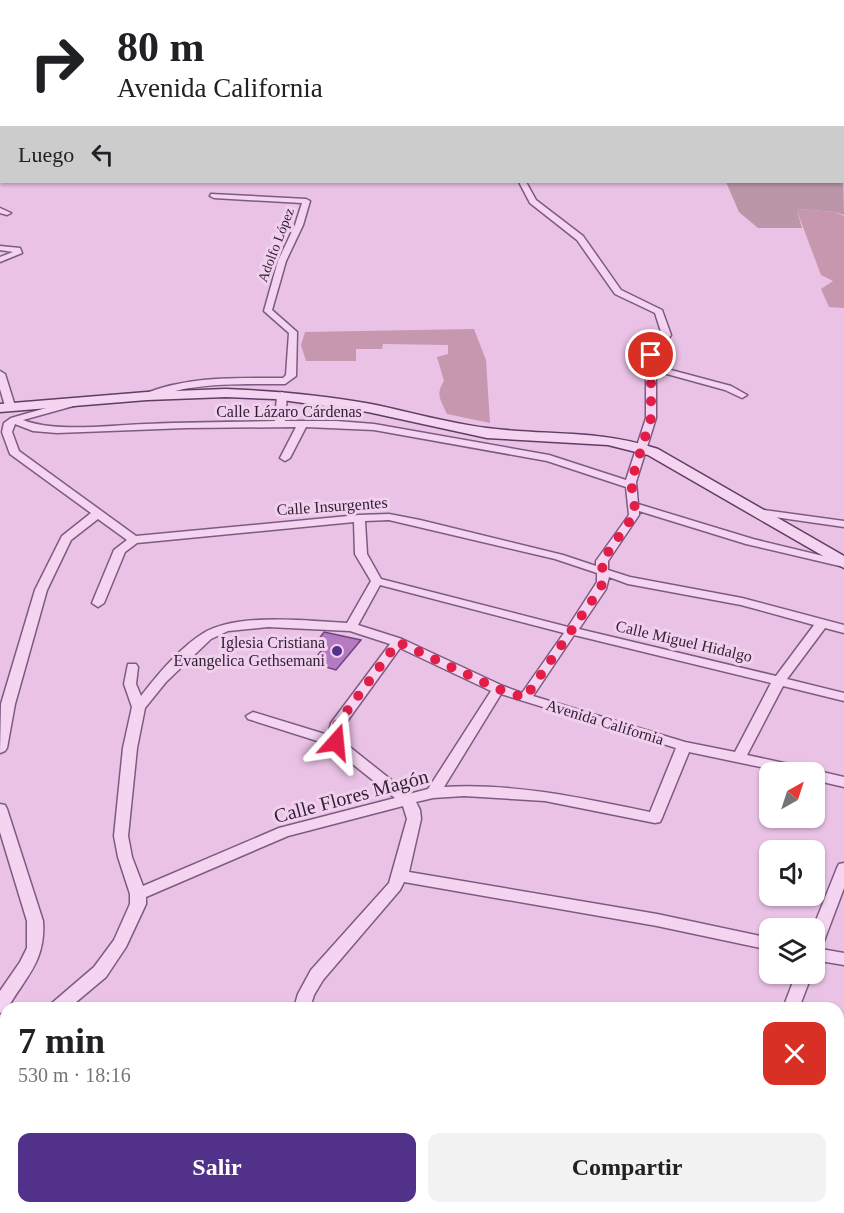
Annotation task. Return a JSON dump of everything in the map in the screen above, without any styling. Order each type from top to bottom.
[{"type":"main road","points":[[8,411],[147,396],[226,393],[282,395],[368,408],[487,433],[608,440],[643,447],[844,564]]},
{"type":"street","points":[[524,183],[533,201],[580,238],[618,292],[659,312],[667,335],[651,355],[651,418],[631,485],[634,506],[630,522],[602,561],[603,582],[600,589],[525,698]]},
{"type":"street","name":"Adolfo López","points":[[147,396],[158,391],[184,386],[285,381],[291,376],[293,332],[268,310],[282,261],[299,225],[306,201],[214,196]]},
{"type":"street","points":[[0,248],[19,252],[0,260]]},
{"type":"street","points":[[651,367],[728,388],[742,395]]},
{"type":"street","points":[[0,374],[8,411],[7,432],[14,452],[134,540],[120,550],[98,603]]},
{"type":"street","points":[[280,425],[282,395]]},
{"type":"street","name":"Calle Lázaro Cárdenas","points":[[8,411],[33,428],[57,430],[175,425],[336,424],[374,427],[549,458],[631,485]]},
{"type":"street","points":[[285,458],[302,426]]},
{"type":"street","points":[[634,506],[728,536],[844,564]]},
{"type":"street","points":[[757,512],[844,524]]},
{"type":"street","points":[[0,748],[8,704],[41,590],[66,538],[98,513]]},
{"type":"street","name":"Calle Insurgentes","points":[[134,540],[389,517],[559,557],[628,580],[742,602],[844,629]]},
{"type":"street","points":[[351,627],[377,581],[362,554],[359,518]]},
{"type":"street","name":"Calle Miguel Hidalgo","points":[[377,581],[844,697]]},
{"type":"street","name":"Avenida California","points":[[138,894],[125,857],[121,837],[130,748],[139,708],[161,679],[193,648],[216,631],[267,622],[351,627],[398,642],[498,689],[525,698],[684,746],[760,762]]},
{"type":"street","points":[[739,757],[779,681],[821,624]]},
{"type":"street","points":[[336,742],[334,734],[336,726],[398,642]]},
{"type":"street","points":[[132,667],[130,684],[139,708]]},
{"type":"street","points":[[433,793],[498,689]]},
{"type":"street","points":[[253,716],[336,742],[406,800],[414,810],[414,819],[400,876],[395,886],[317,975],[304,1002]]},
{"type":"street","name":"Calle Flores Magón","points":[[138,894],[284,832],[433,793],[464,791],[545,796],[655,818],[684,746]]},
{"type":"street","points":[[825,778],[844,782]]},
{"type":"street","points":[[0,809],[37,934],[37,947],[34,953],[3,1002]]},
{"type":"street","points":[[825,918],[844,867]]},
{"type":"street","points":[[400,876],[657,920],[759,942]]},
{"type":"street","points":[[65,1002],[84,987],[106,962],[133,918],[138,904],[138,894]]},
{"type":"street","points":[[825,956],[844,959]]},
{"type":"street","points":[[793,1002],[800,984]]},
{"type":"shaded area","points":[[726,183],[843,183],[844,215],[800,209],[797,211],[802,228],[758,228],[739,212]]},
{"type":"shaded area","points":[[800,209],[834,212],[844,216],[844,308],[829,307],[821,289],[833,281],[821,275],[797,211]]},
{"type":"shaded area","points":[[474,329],[486,360],[490,423],[447,414],[440,398],[440,390],[444,381],[437,357],[448,354],[448,345],[383,344],[382,349],[356,349],[356,361],[306,361],[301,345],[305,332]]},
{"type":"building","name":"Iglesia Cristiana Evangelica Gethsemani","points":[[324,632],[361,640],[336,670],[312,663],[324,647],[315,644]]},
{"type":"place","name":"Iglesia Cristiana Evangelica Gethsemani","points":[[337,651]]},
{"type":"route","points":[[336,742],[334,734],[336,726],[398,642],[498,689],[525,698],[600,589],[603,582],[602,561],[634,515],[631,482],[652,410],[651,355]]}]
